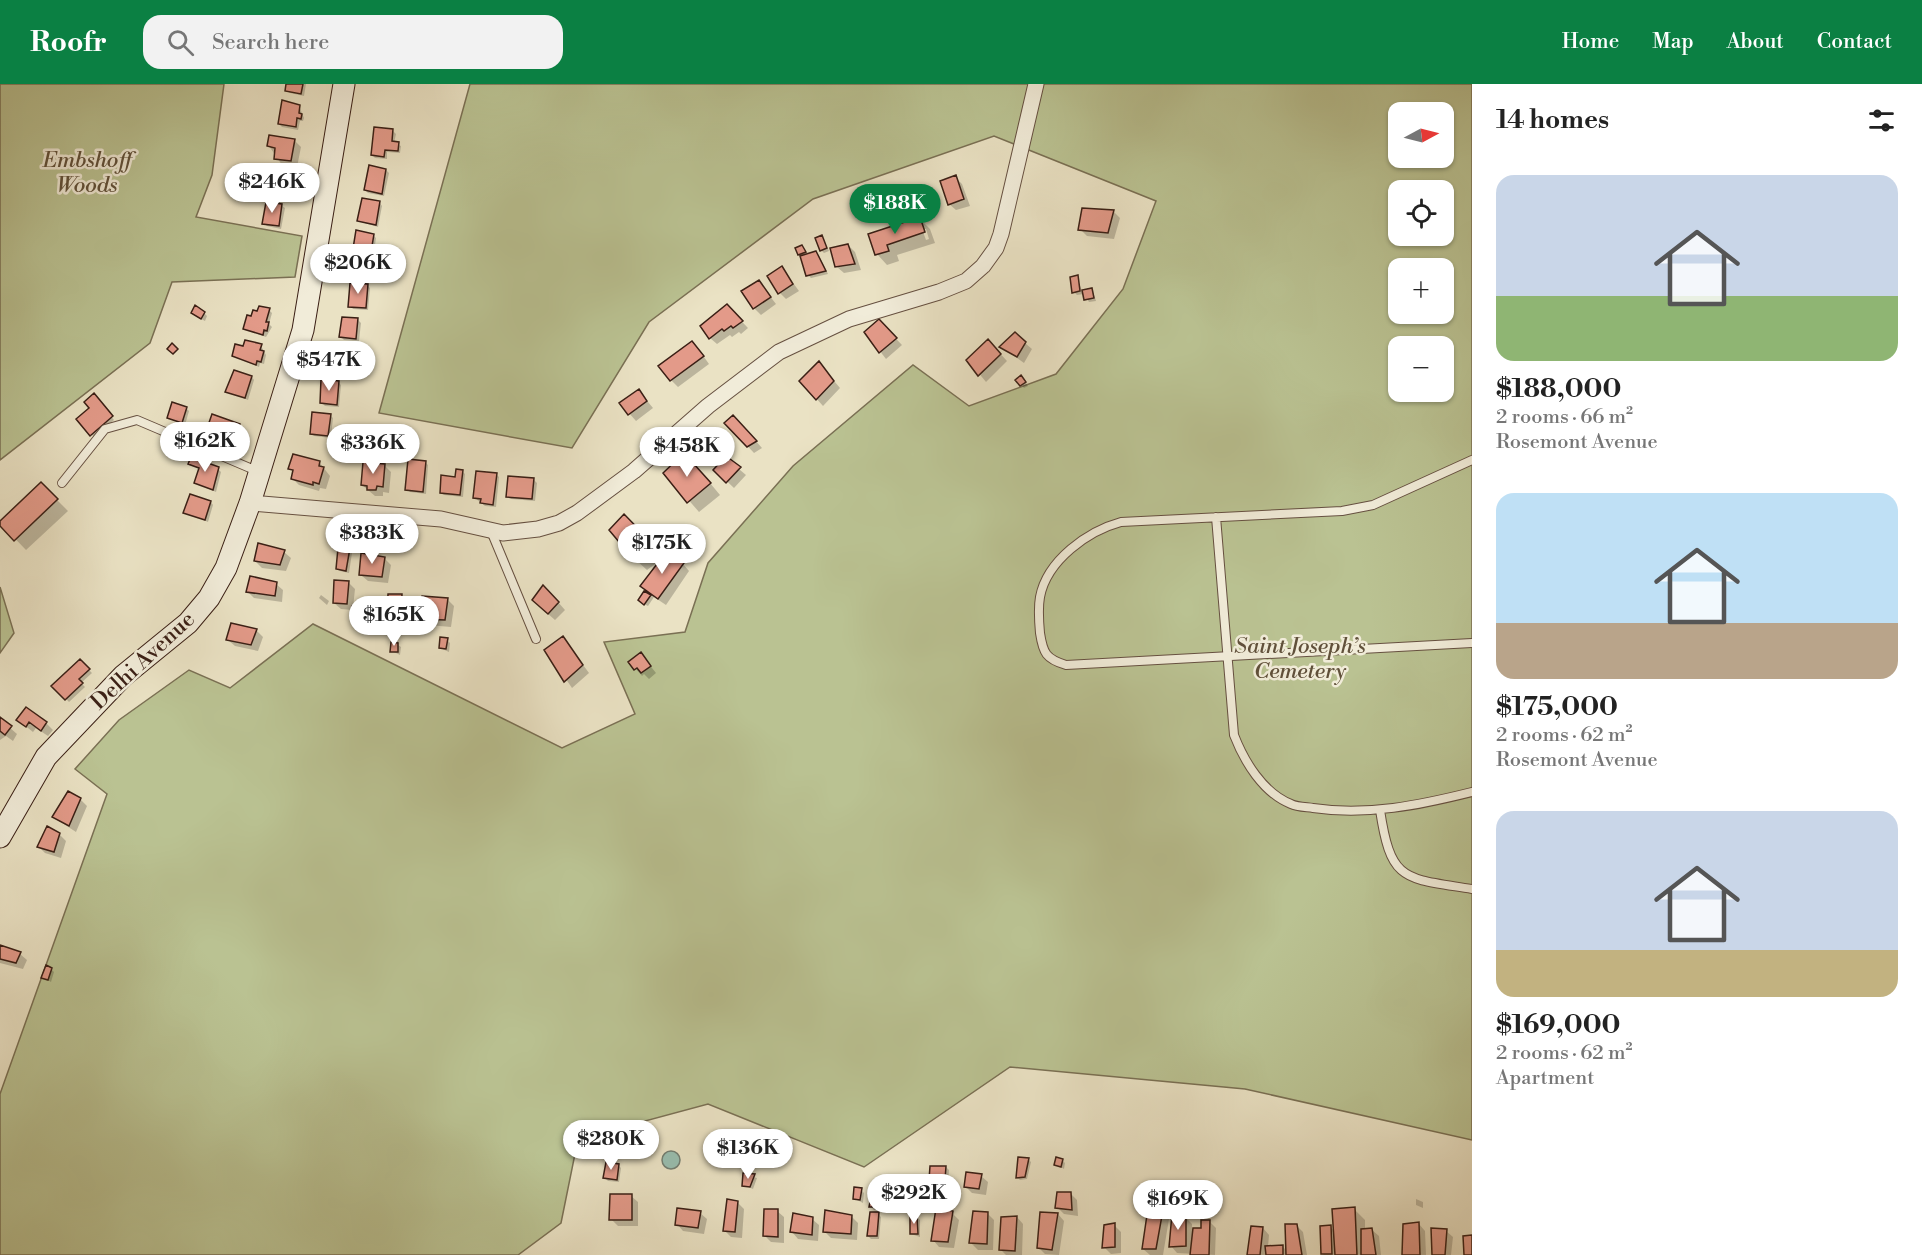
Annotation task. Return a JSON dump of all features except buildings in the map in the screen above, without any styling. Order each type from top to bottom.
[{"type":"street","name":"Delhi Avenue","points":[[0,837],[46,757],[123,676],[188,623],[209,598],[226,568],[250,503],[294,367],[316,262],[344,84]]},
{"type":"street","points":[[250,503],[441,519],[491,531],[538,530],[577,513],[634,471],[708,406],[789,346],[849,319],[939,292],[966,281],[990,257],[1001,234],[1036,84]]},
{"type":"lane","points":[[62,483],[105,429],[137,420],[260,472]]},
{"type":"lane","points":[[1472,460],[1373,505],[1342,511],[1121,522],[1102,527],[1072,548],[1048,576],[1040,596],[1039,624],[1042,651],[1050,660],[1066,665],[1472,643]]},
{"type":"lane","points":[[1216,517],[1234,735],[1243,759],[1266,786],[1290,804],[1335,811],[1380,810],[1431,802],[1472,792]]},
{"type":"lane","points":[[491,531],[536,639]]},
{"type":"lane","points":[[1380,810],[1384,842],[1391,860],[1404,874],[1425,882],[1472,888]]},
{"type":"green space","name":"Embshoff Woods","points":[[0,84],[224,84],[212,175],[196,217],[302,236],[295,277],[172,282],[150,343],[0,460]]},
{"type":"green space","name":"Saint Joseph’s Cemetery","points":[[470,84],[1472,84],[1472,1140],[1245,1089],[1010,1067],[864,1167],[708,1104],[578,1139],[561,1223],[518,1255],[0,1255],[0,1094],[107,794],[75,769],[119,720],[189,670],[230,688],[313,624],[562,748],[635,714],[604,642],[685,632],[708,563],[793,466],[913,365],[969,406],[1056,374],[1123,289],[1156,201],[994,136],[813,199],[649,322],[572,448],[379,413]]},
{"type":"green space","points":[[0,587],[14,633],[0,653]]},
{"type":"shaded area","points":[[671,1151],[677,1154],[680,1160],[677,1166],[671,1169],[665,1166],[662,1160],[665,1154]]}]
